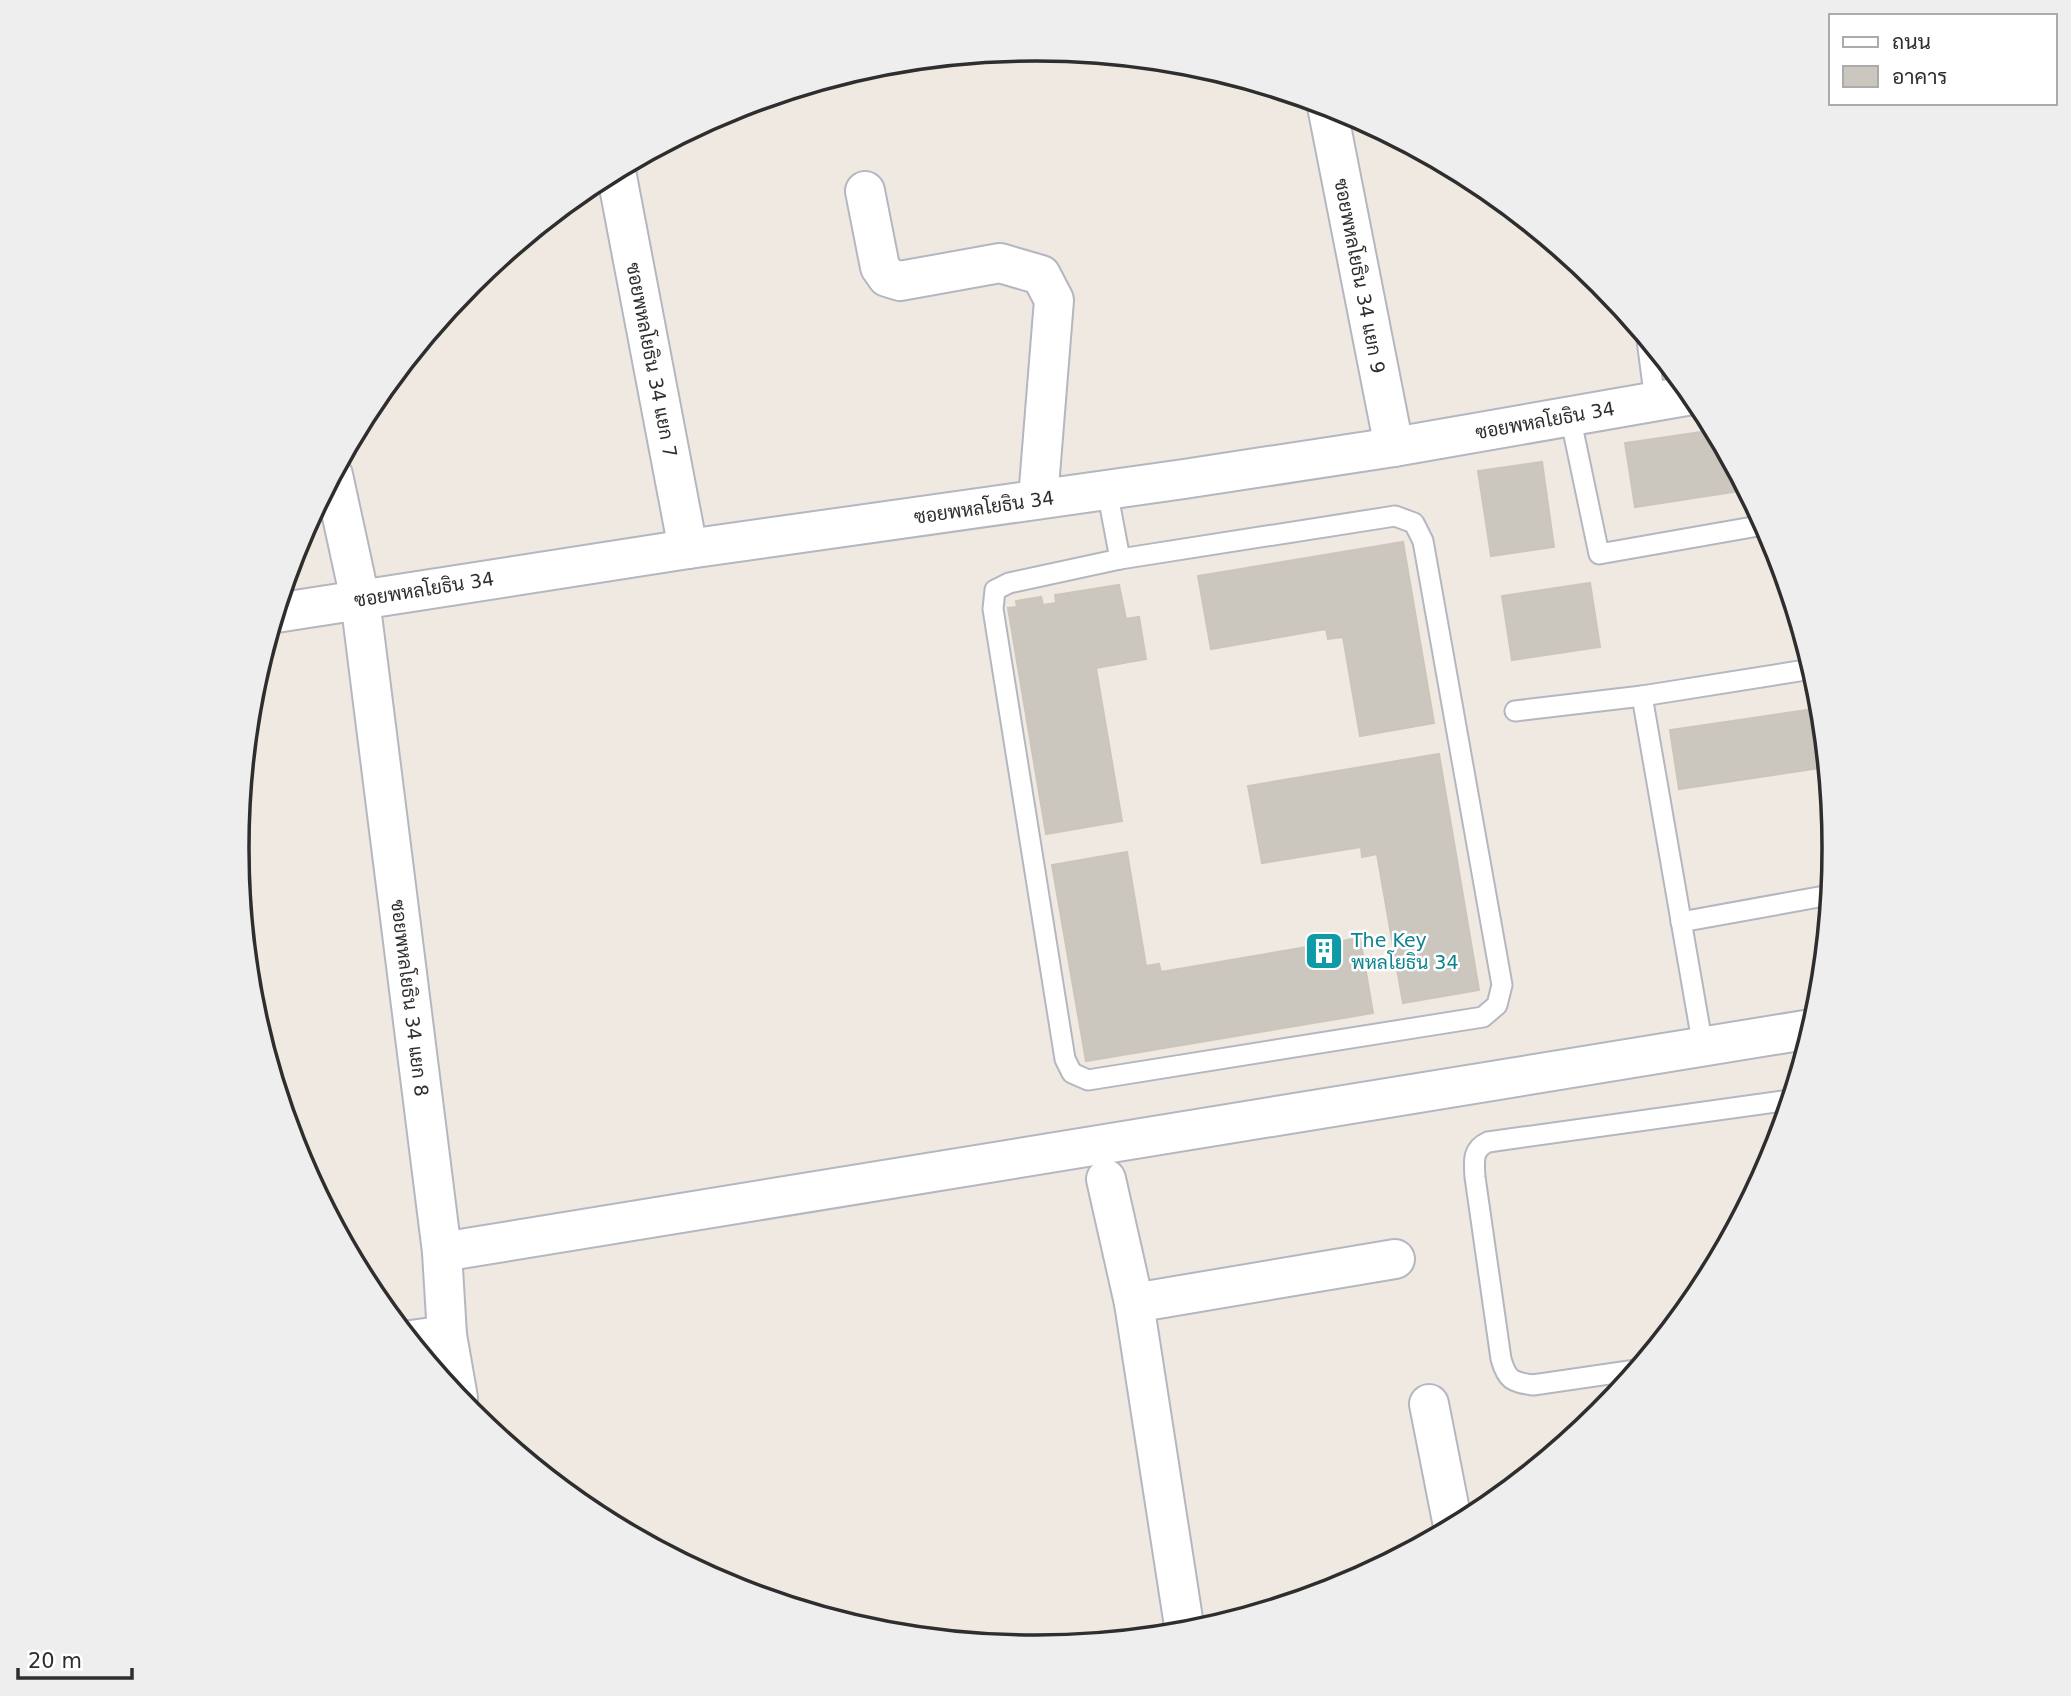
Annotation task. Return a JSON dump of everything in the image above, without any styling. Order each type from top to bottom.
[{"type":"street","name":"ซอยพหลโยธิน 34 แยก 9","points":[[1329,118],[1394,447]]},
{"type":"street","name":"ซอยพหลโยธิน 34 แยก 7","points":[[618,182],[688,549]]},
{"type":"street","points":[[865,191],[880,267],[887,277],[900,281],[1000,262],[1041,275],[1054,300],[1038,499]]},
{"type":"street","name":"ซอยพหลโยธิน 34","points":[[286,611],[688,549],[1394,447],[1680,397]]},
{"type":"street","name":"ซอยพหลโยธิน 34 แยก 8","points":[[336,489],[360,599],[442,1252],[429,1337],[442,1365]]},
{"type":"street","points":[[442,1252],[1800,1031]]},
{"type":"street","points":[[1106,1180],[1134,1303],[1183,1621]]},
{"type":"street","points":[[1134,1303],[1395,1259]]},
{"type":"street","points":[[1429,1404],[1451,1516]]},
{"type":"lane","points":[[1649,356],[1655,401]]},
{"type":"lane","points":[[1570,416],[1599,554],[1753,527]]},
{"type":"lane","points":[[1107,490],[1120,559]]},
{"type":"lane","points":[[1395,516],[1414,523],[1423,541],[1502,985],[1497,1005],[1483,1017],[1088,1080],[1072,1073],[1065,1059],[993,609],[995,590],[1009,583],[1120,559],[1395,516]]},
{"type":"lane","points":[[1515,711],[1642,696],[1801,671]]},
{"type":"lane","points":[[1642,696],[1703,1047]]},
{"type":"lane","points":[[1681,922],[1821,897]]},
{"type":"lane","points":[[1618,1377],[1533,1385],[1509,1378],[1505,1371],[1475,1178],[1473,1159],[1476,1151],[1480,1145],[1488,1142],[1780,1101]]},
{"type":"building","points":[[1703,432],[1736,491],[1635,507],[1625,443]]},
{"type":"building","points":[[1542,462],[1554,547],[1491,556],[1478,471]]},
{"type":"building","points":[[1403,542],[1434,723],[1360,736],[1343,637],[1328,639],[1326,629],[1211,649],[1198,576]]},
{"type":"building","points":[[1590,583],[1600,647],[1512,660],[1502,596]]},
{"type":"building","points":[[1119,585],[1126,619],[1139,617],[1146,659],[1096,668],[1122,821],[1046,834],[1008,608],[1017,607],[1016,601],[1041,597],[1043,605],[1056,603],[1055,595]]},
{"type":"building","points":[[1810,710],[1818,768],[1679,789],[1670,730]]},
{"type":"building","points":[[1439,754],[1479,990],[1403,1003],[1377,854],[1362,857],[1361,847],[1262,863],[1248,786]]},
{"type":"building","name":"The Key พหลโยธิน 34","points":[[1127,852],[1146,966],[1159,964],[1161,972],[1360,938],[1373,1013],[1086,1061],[1052,865]]},
{"type":"place","name":"The Key พหลโยธิน 34","points":[[1324,951]]}]
